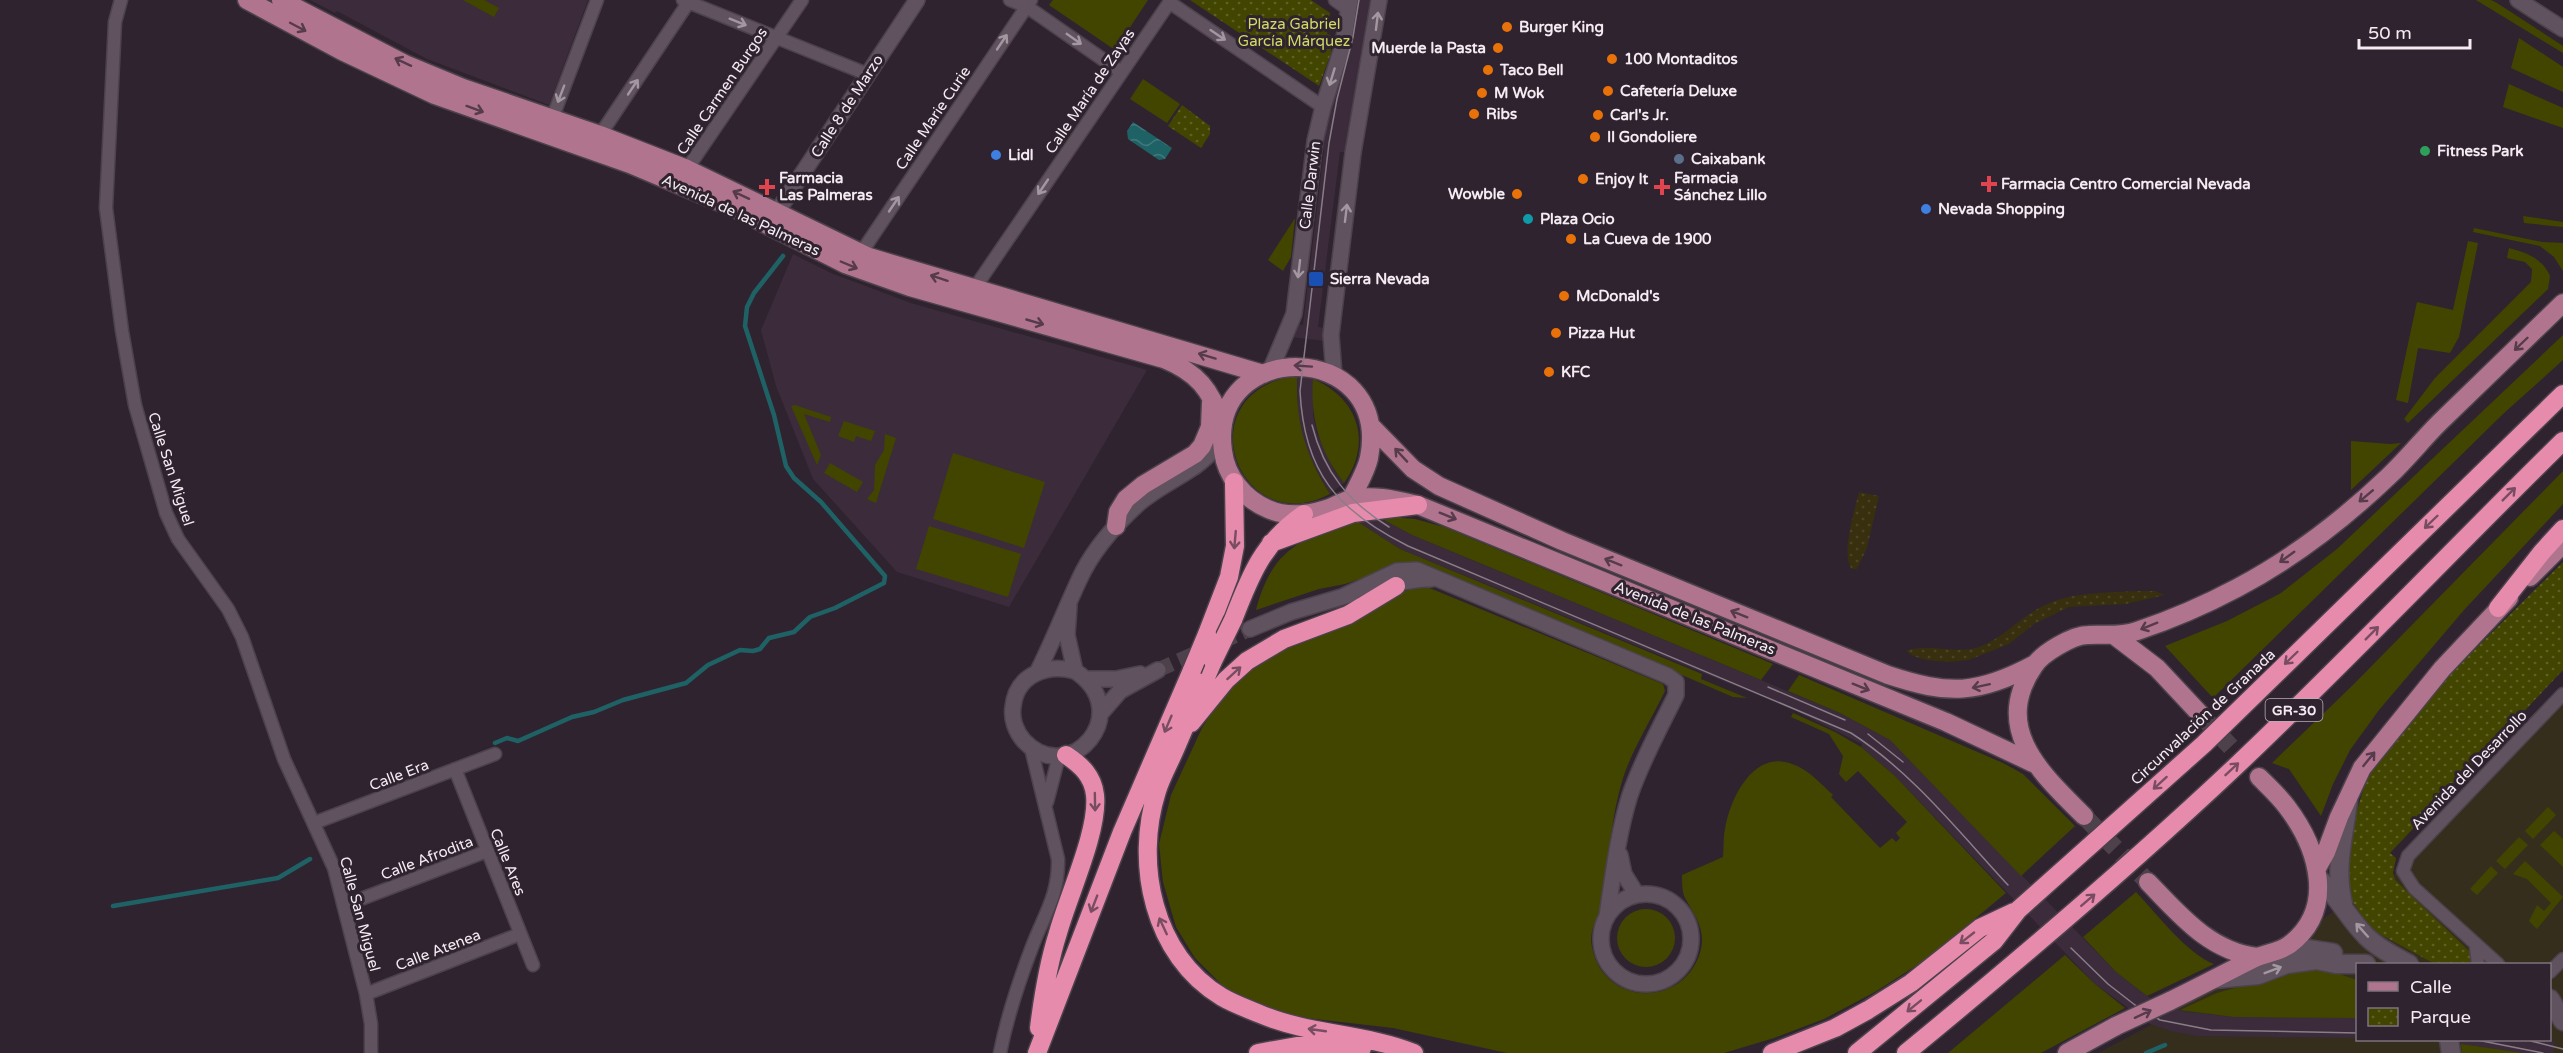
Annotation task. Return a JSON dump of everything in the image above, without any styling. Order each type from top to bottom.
[{"type":"highway","name":"Circunvalación de Granada","points":[[1857,1053],[1994,941],[2018,910],[2204,744],[2563,394]]},
{"type":"highway","name":"GR-30","points":[[1906,1053],[2085,903],[2233,768],[2563,441]]},
{"type":"highway","points":[[1038,1049],[1122,832],[1192,670],[1228,577],[1235,546],[1232,477]]},
{"type":"highway","points":[[1271,543],[1353,513],[1418,505]]},
{"type":"highway","points":[[1304,514],[1271,543],[1254,571],[1158,790],[1150,824],[1147,856],[1150,888],[1160,923],[1174,948],[1193,973],[1221,997],[1262,1015],[1302,1028],[1390,1043],[1413,1053]]},
{"type":"highway","points":[[2498,608],[2541,552],[2563,529]]},
{"type":"highway","points":[[1182,733],[1204,710],[1226,680],[1247,661],[1284,639],[1348,615],[1396,586]]},
{"type":"highway","points":[[1038,1049],[1044,985],[1095,817],[1095,792],[1092,781],[1085,770],[1063,755]]},
{"type":"highway","points":[[1772,1053],[1835,1028],[1868,1010],[1911,983],[1980,927],[2018,910]]},
{"type":"highway","points":[[1262,1052],[1308,1044],[1413,1053]]},
{"type":"main road","name":"Avenida de las Palmeras","points":[[247,0],[342,51],[435,95],[630,164],[734,208],[845,264],[910,287],[1176,364],[1195,375],[1211,397],[1222,433]]},
{"type":"main road","name":"Avenida de las Palmeras","points":[[281,0],[405,64],[463,88],[600,135],[687,170],[861,253],[974,290],[1267,372]]},
{"type":"main road","points":[[2084,816],[2033,763],[2022,742],[2018,717],[2021,692],[2035,664],[2056,646],[2085,635],[2115,636],[2136,632],[2236,589],[2282,562],[2389,476],[2437,425],[2563,303]]},
{"type":"main road","points":[[1301,365],[1318,368],[1334,375],[1359,398],[1370,425],[1368,460],[1351,499],[1326,509],[1291,515],[1269,510],[1251,500],[1232,477],[1222,433],[1231,403],[1245,386],[1267,372],[1301,365]]},
{"type":"main road","points":[[1116,526],[1118,512],[1126,499],[1143,485],[1195,454],[1202,446],[1210,427],[1211,397]]},
{"type":"main road","name":"Avenida de las Palmeras","points":[[1370,425],[1413,469],[1439,486],[1562,541],[1888,675],[1926,688],[1953,690],[1977,688],[2008,679],[2035,664]]},
{"type":"main road","name":"Avenida de las Palmeras","points":[[1351,499],[1376,497],[1418,505],[1946,722],[2033,763]]},
{"type":"main road","points":[[2318,873],[2362,768],[2442,669],[2498,608],[2563,544]]},
{"type":"main road","points":[[2115,636],[2157,668],[2200,714]]},
{"type":"main road","points":[[2067,1053],[2116,1026],[2256,957],[2287,946],[2301,934],[2313,918],[2319,898],[2318,873],[2304,833],[2287,806],[2259,777]]},
{"type":"main road","points":[[2345,911],[2339,886],[2338,863],[2349,796]]},
{"type":"main road","points":[[2318,873],[2367,937],[2407,963]]},
{"type":"main road","points":[[2148,882],[2198,933],[2240,955],[2256,957]]},
{"type":"main road","points":[[2287,946],[2340,954],[2364,963]]},
{"type":"main road","points":[[2215,979],[2258,975],[2288,964],[2316,960],[2337,964],[2356,964]]},
{"type":"main road","points":[[2551,1001],[2563,1019]]},
{"type":"street","name":"Calle San Miguel","points":[[121,0],[115,22],[106,208],[122,331],[135,405],[166,513],[178,538],[228,609],[242,637],[284,759],[334,868],[366,994],[371,1053]]},
{"type":"street","points":[[552,119],[597,0]]},
{"type":"street","name":"Calle Carmen Burgos","points":[[687,170],[802,0]]},
{"type":"street","name":"Calle 8 de Marzo","points":[[777,212],[916,0]]},
{"type":"street","points":[[1010,0],[1029,3],[1121,72]]},
{"type":"street","points":[[1335,0],[1349,5]]},
{"type":"street","points":[[1334,375],[1331,335],[1353,153],[1379,0]]},
{"type":"street","points":[[2518,0],[2563,29]]},
{"type":"street","points":[[600,135],[688,1],[867,74]]},
{"type":"street","points":[[1170,1],[1323,107]]},
{"type":"street","name":"Calle María de Zayas","points":[[974,290],[1170,1]]},
{"type":"street","name":"Calle Marie Curie","points":[[861,253],[1029,3]]},
{"type":"street","name":"Calle Darwin","points":[[1267,372],[1294,314],[1315,141],[1323,107],[1343,45],[1349,5]]},
{"type":"street","points":[[1192,469],[1222,433]]},
{"type":"street","points":[[1038,671],[1069,606],[1079,578],[1096,551],[1116,526],[1139,503],[1167,482],[1192,469],[1215,466],[1232,477]]},
{"type":"street","points":[[1344,596],[1385,576],[1406,569],[1417,570],[1668,676],[1676,682],[1676,695],[1638,772],[1629,797],[1607,916],[1602,930],[1602,945],[1606,960],[1615,972],[1627,980],[1642,984],[1657,983],[1671,977],[1682,967],[1689,954],[1691,939],[1688,924],[1681,911],[1670,901],[1652,895],[1637,895],[1625,899],[1607,916]]},
{"type":"street","points":[[1250,629],[1291,612],[1385,585],[1396,586],[1416,579],[1440,580]]},
{"type":"street","points":[[1069,606],[1067,634],[1081,675],[1097,695],[1101,714],[1098,728],[1091,740],[1080,750],[1063,755],[1044,754],[1031,748],[1020,737],[1014,723],[1012,707],[1016,693],[1025,680],[1038,671],[1063,667],[1081,675],[1116,679],[1158,670],[1120,691],[1101,714]]},
{"type":"street","name":"Avenida del Desarrollo","points":[[2476,946],[2414,888],[2403,871],[2408,856],[2563,694]]},
{"type":"street","points":[[1000,1053],[1025,966],[1053,901],[1059,878],[1058,859],[1031,748]]},
{"type":"street","name":"Calle Era","points":[[314,823],[495,754]]},
{"type":"street","points":[[1046,815],[1047,795],[1063,755]]},
{"type":"street","name":"Calle Ares","points":[[455,770],[532,965]]},
{"type":"street","points":[[1619,849],[1624,874],[1637,895]]},
{"type":"street","name":"Calle Afrodita","points":[[345,905],[487,851]]},
{"type":"street","name":"Calle Atenea","points":[[366,994],[520,934]]},
{"type":"street","points":[[2476,946],[2478,963]]},
{"type":"street","points":[[2476,946],[2497,963]]},
{"type":"street","points":[[2551,971],[2563,959]]},
{"type":"shaded area","points":[[310,0],[588,0],[549,105],[427,59],[337,11],[335,13]]},
{"type":"shaded area","points":[[1352,0],[1372,0],[1346,152],[1340,152],[1318,327],[1325,328],[1324,341],[1292,337],[1297,324],[1303,325],[1324,150],[1318,149]]},
{"type":"shaded area","points":[[793,254],[831,273],[911,303],[1147,370],[1009,607],[897,572],[813,479],[776,386],[761,330]]},
{"type":"shaded area","points":[[1297,377],[1313,379],[1313,415],[1317,433],[1334,470],[1344,483],[1330,494],[1310,458],[1302,437],[1298,416]]},
{"type":"shaded area","points":[[1378,517],[1412,535],[1840,713],[1890,740],[2116,972],[2147,996],[2167,1007],[2234,1017],[2356,1018],[2356,1038],[2196,1036],[2150,1024],[2095,984],[1895,776],[1861,747],[1862,744],[1794,710],[1400,549],[1355,520]]},
{"type":"shaded area","points":[[2563,703],[2563,1053],[2098,1053],[2149,1026],[2409,865]]},
{"type":"shaded area","points":[[2460,1041],[2555,1042],[2553,1053],[2523,1053],[2461,1044]]},
{"type":"green space","points":[[463,0],[484,0],[499,8],[494,17]]},
{"type":"green space","points":[[1053,0],[1148,0],[1115,50],[1049,5]]},
{"type":"green space","name":"Plaza Gabriel García Márquez","points":[[1190,0],[1311,0],[1330,13],[1327,34],[1332,36],[1331,53],[1319,86]]},
{"type":"green space","points":[[2476,0],[2491,0],[2497,3],[2563,46],[2563,53]]},
{"type":"green space","points":[[2519,38],[2563,67],[2563,92],[2511,68]]},
{"type":"green space","points":[[1143,79],[1180,104],[1167,123],[1130,99]]},
{"type":"green space","points":[[2509,84],[2563,108],[2563,128],[2503,107]]},
{"type":"green space","points":[[1182,105],[1210,126],[1210,134],[1201,148],[1168,126]]},
{"type":"green space","points":[[2523,216],[2563,222],[2563,227],[2524,223]]},
{"type":"green space","points":[[1295,218],[1291,257],[1283,271],[1268,260]]},
{"type":"green space","points":[[2474,228],[2542,242],[2563,243],[2563,271],[2554,257],[2540,246],[2473,232]]},
{"type":"green space","points":[[2468,241],[2478,243],[2459,337],[2450,353],[2418,348],[2408,403],[2396,400],[2417,302],[2453,310]]},
{"type":"green space","points":[[2509,248],[2528,254],[2543,265],[2550,276],[2548,289],[2408,423],[2404,419],[2435,378],[2531,282],[2532,269],[2525,262],[2507,258]]},
{"type":"green space","points":[[2563,335],[2563,360],[2503,414],[2213,698],[2165,646],[2227,621],[2281,593],[2337,549]]},
{"type":"green space","points":[[1289,377],[1297,377],[1300,424],[1308,452],[1330,494],[1298,503],[1271,499],[1250,483],[1237,461],[1233,436],[1239,411],[1257,390]]},
{"type":"green space","points":[[1313,379],[1328,387],[1341,398],[1350,409],[1356,423],[1359,437],[1358,452],[1353,468],[1344,483],[1329,459],[1318,434],[1313,407]]},
{"type":"green space","points":[[795,405],[831,417],[830,422],[804,414],[821,455],[817,465],[791,406]]},
{"type":"green space","points":[[844,421],[875,431],[871,441],[856,436],[854,442],[838,436]]},
{"type":"green space","points":[[885,434],[896,438],[876,503],[867,499],[874,490],[875,465],[884,450]]},
{"type":"green space","points":[[2351,441],[2390,444],[2401,443],[2351,490]]},
{"type":"green space","points":[[953,453],[1045,482],[1024,548],[933,519]]},
{"type":"green space","points":[[830,463],[863,482],[857,492],[824,473]]},
{"type":"green space","points":[[2563,471],[2563,504],[2464,610],[2379,710],[2350,750],[2333,784],[2321,816],[2289,769],[2272,763],[2354,684]]},
{"type":"green space","points":[[1390,517],[1415,519],[1444,527],[1773,664],[1761,680],[1412,535],[1384,520]]},
{"type":"green space","points":[[1355,520],[1400,549],[1702,674],[1701,679],[1747,698],[1733,697],[1429,566],[1407,563],[1256,610],[1270,573],[1291,549],[1319,534]]},
{"type":"green space","points":[[929,526],[1021,554],[1008,597],[916,569]]},
{"type":"green space","points":[[2563,562],[2563,670],[2390,853],[2396,858],[2393,873],[2395,880],[2469,951],[2472,959],[2470,963],[2433,963],[2378,933],[2365,921],[2348,894],[2347,870],[2351,830],[2365,784],[2381,754],[2443,681]]},
{"type":"green space","points":[[1416,587],[1427,587],[1663,684],[1665,691],[1637,745],[1619,792],[1602,905],[1591,940],[1599,966],[1611,981],[1626,990],[1643,993],[1661,991],[1677,984],[1691,971],[1700,953],[1702,938],[1699,924],[1684,896],[1682,875],[1723,857],[1724,832],[1732,804],[1746,779],[1766,763],[1778,761],[1792,764],[1809,773],[1833,795],[1831,797],[1880,848],[1892,838],[1896,842],[1900,838],[1896,833],[1907,822],[1858,771],[1846,782],[1839,774],[1843,756],[1829,734],[1791,717],[1793,713],[1861,747],[1895,776],[2006,893],[1925,960],[1875,992],[1824,1019],[1774,1038],[1724,1053],[1507,1053],[1393,1028],[1289,1016],[1256,1004],[1223,986],[1195,958],[1176,927],[1163,882],[1159,844],[1171,795],[1202,728],[1229,687],[1257,664],[1296,642],[1350,623],[1403,592]]},
{"type":"green space","points":[[1799,675],[2003,763],[2023,774],[2075,826],[2021,876],[1890,740],[1840,713],[1788,691]]},
{"type":"green space","points":[[2548,807],[2556,815],[2533,839],[2525,831]]},
{"type":"green space","points":[[2554,831],[2563,839],[2563,867],[2540,845]]},
{"type":"green space","points":[[2519,837],[2528,845],[2505,869],[2496,861]]},
{"type":"green space","points":[[2525,861],[2563,897],[2537,929],[2529,921],[2537,905],[2544,911],[2551,903],[2527,879],[2513,874]]},
{"type":"green space","points":[[2491,866],[2498,873],[2477,895],[2470,889]]},
{"type":"green space","points":[[2136,892],[2183,942],[2214,964],[2147,996],[2116,972],[2083,937]]},
{"type":"green space","points":[[1640,909],[1652,909],[1667,917],[1675,932],[1675,944],[1667,959],[1652,967],[1640,967],[1625,959],[1617,944],[1617,932],[1625,917]]},
{"type":"green space","points":[[2065,955],[2095,984],[2125,1008],[2041,1053],[1948,1053]]},
{"type":"green space","points":[[2304,968],[2324,969],[2356,980],[2356,1018],[2234,1017],[2180,1010],[2217,993]]},
{"type":"green space","points":[[2461,1044],[2523,1053],[2462,1053]]},
{"type":"sand","points":[[1859,492],[1879,496],[1867,548],[1857,569],[1852,569],[1847,553]]},
{"type":"sand","points":[[2155,591],[2165,595],[2126,604],[2069,607],[2034,624],[2009,644],[1969,660],[1948,662],[1926,660],[1906,651],[1923,648],[1961,650],[1979,647],[2041,607],[2064,598]]},
{"type":"water","points":[[1133,122],[1172,148],[1165,159],[1159,160],[1128,139],[1127,131]]},
{"type":"waterway","points":[[495,743],[507,738],[518,741],[572,717],[686,683],[708,665],[740,650],[760,649],[769,638],[794,632],[810,617],[835,608],[884,583],[885,576],[821,502],[794,478],[786,466],[774,415],[745,326],[747,307],[754,293],[783,256]]},
{"type":"waterway","points":[[113,906],[278,878],[310,859]]},
{"type":"waterway","points":[[2146,1053],[2165,1045]]},
{"type":"tunnel","points":[[1158,670],[1250,629]]},
{"type":"tunnel","points":[[2200,714],[2259,777]]},
{"type":"tunnel","points":[[2084,816],[2148,882]]},
{"type":"tram line","points":[[1359,0],[1329,143],[1300,391],[1303,420],[1309,445],[1317,467],[1329,486],[1362,519],[1408,546],[1851,733],[1915,784],[2008,885]]},
{"type":"tram line","points":[[1312,425],[1323,458],[1340,485],[1362,507],[1389,527]]},
{"type":"tram line","points":[[1768,687],[1845,720]]},
{"type":"tram line","points":[[1868,734],[1903,762]]},
{"type":"tram line","points":[[2071,948],[2108,984],[2135,1005],[2160,1020],[2211,1030],[2356,1033]]},
{"type":"tram line","points":[[2482,1041],[2543,1053]]},
{"type":"tram line","points":[[2531,1041],[2563,1049]]},
{"type":"place","name":"Burger King","points":[[1507,27]]},
{"type":"place","name":"Muerde la Pasta","points":[[1498,48]]},
{"type":"place","name":"100 Montaditos","points":[[1612,59]]},
{"type":"place","name":"Taco Bell","points":[[1488,70]]},
{"type":"place","name":"Cafetería Deluxe","points":[[1608,91]]},
{"type":"place","name":"M Wok","points":[[1482,93]]},
{"type":"place","name":"Ribs","points":[[1474,114]]},
{"type":"place","name":"Carl's Jr.","points":[[1598,115]]},
{"type":"place","name":"Il Gondoliere","points":[[1595,137]]},
{"type":"place","name":"Fitness Park","points":[[2425,151]]},
{"type":"place","name":"Lidl","points":[[996,155]]},
{"type":"place","name":"Caixabank","points":[[1679,159]]},
{"type":"place","name":"Enjoy It","points":[[1583,179]]},
{"type":"place","name":"Farmacia Centro Comercial Nevada","points":[[1989,184]]},
{"type":"place","name":"Farmacia Las Palmeras","points":[[767,187]]},
{"type":"place","name":"Farmacia Sánchez Lillo","points":[[1662,187]]},
{"type":"place","name":"Wowble","points":[[1517,194]]},
{"type":"place","name":"Nevada Shopping","points":[[1926,209]]},
{"type":"place","name":"Plaza Ocio","points":[[1528,219]]},
{"type":"place","name":"La Cueva de 1900","points":[[1571,239]]},
{"type":"place","name":"Sierra Nevada","points":[[1316,279]]},
{"type":"place","name":"McDonald's","points":[[1564,296]]},
{"type":"place","name":"Pizza Hut","points":[[1556,333]]},
{"type":"place","name":"KFC","points":[[1549,372]]}]
